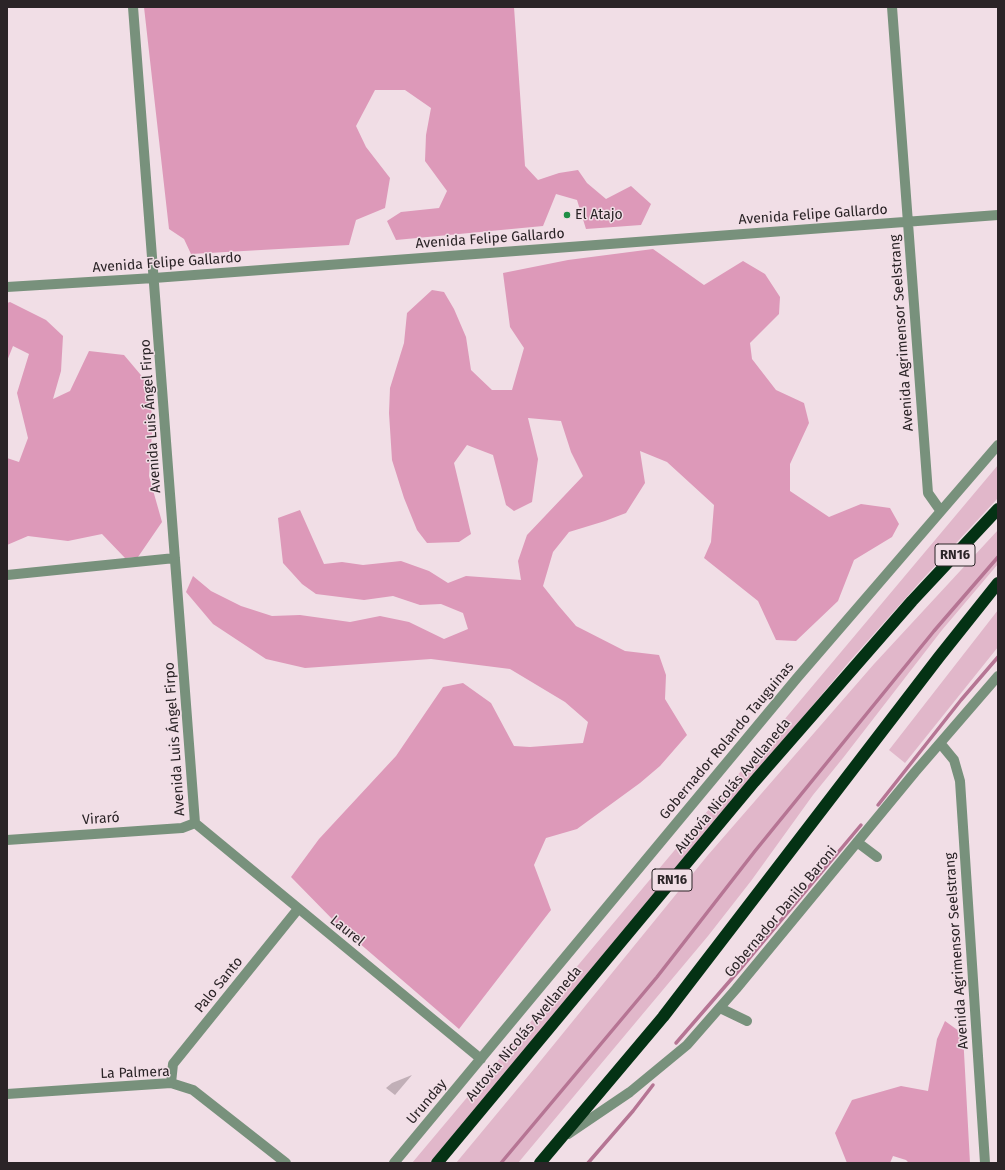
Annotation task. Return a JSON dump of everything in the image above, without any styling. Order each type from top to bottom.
[{"type":"highway","name":"Autovía Nicolás Avellaneda","points":[[436,1163],[759,776],[912,601],[998,509]]},
{"type":"highway","points":[[540,1163],[663,1017],[934,663],[998,583]]},
{"type":"highway","points":[[443,1163],[451,1146]]},
{"type":"street","name":"Avenida Luis Ángel Firpo","points":[[133,7],[196,823]]},
{"type":"street","name":"Avenida Agrimensor Seelstrang","points":[[892,7],[928,493],[940,510]]},
{"type":"street","name":"Avenida Felipe Gallardo","points":[[7,287],[154,278],[998,215]]},
{"type":"street","name":"Gobernador Rolando Tauguinas","points":[[481,1059],[797,678],[940,510],[998,445]]},
{"type":"street","points":[[7,575],[175,558]]},
{"type":"street","name":"Gobernador Danilo Baroni","points":[[560,1139],[647,1078],[687,1045],[720,1008],[857,842],[998,676]]},
{"type":"street","name":"Avenida Agrimensor Seelstrang","points":[[940,743],[954,760],[960,781],[985,1163]]},
{"type":"street","name":"Laurel","points":[[196,823],[481,1059]]},
{"type":"street","name":"Viraró","points":[[7,840],[182,828],[196,823]]},
{"type":"street","points":[[857,842],[877,857]]},
{"type":"street","name":"Palo Santo","points":[[170,1083],[173,1064],[298,909]]},
{"type":"street","points":[[720,1008],[747,1021]]},
{"type":"street","name":"Urunday","points":[[394,1163],[481,1059]]},
{"type":"street","name":"La Palmera","points":[[7,1094],[170,1083],[193,1090],[286,1163]]},
{"type":"shaded area","points":[[144,7],[514,7],[525,166],[538,180],[559,173],[578,170],[587,183],[606,199],[631,186],[651,204],[641,225],[586,229],[577,200],[556,194],[543,226],[396,240],[387,221],[401,212],[439,208],[447,191],[425,161],[426,135],[431,108],[405,90],[375,90],[356,126],[366,147],[390,178],[385,208],[356,220],[349,245],[191,254],[184,239],[169,229]]},
{"type":"shaded area","points":[[653,249],[704,285],[743,261],[765,274],[780,297],[779,314],[750,343],[752,359],[776,390],[804,403],[809,423],[790,464],[790,491],[829,517],[861,504],[890,508],[899,524],[892,537],[854,560],[838,601],[796,641],[776,640],[758,601],[704,558],[711,542],[714,505],[667,462],[640,451],[645,483],[626,513],[569,532],[553,552],[543,586],[576,626],[625,651],[659,655],[666,675],[665,699],[687,735],[660,766],[640,783],[577,829],[546,838],[534,865],[551,910],[459,1029],[337,924],[291,877],[319,839],[396,756],[443,687],[463,683],[491,703],[514,746],[530,747],[583,743],[588,722],[565,702],[510,669],[431,659],[305,668],[266,659],[213,624],[186,592],[193,576],[211,591],[241,606],[272,616],[300,615],[350,622],[380,616],[409,622],[444,639],[468,629],[463,613],[441,604],[420,605],[393,596],[364,600],[316,594],[302,584],[283,563],[278,518],[300,510],[324,564],[342,562],[363,565],[401,561],[429,571],[448,583],[466,576],[521,580],[518,561],[527,535],[583,476],[571,452],[561,421],[528,418],[538,459],[532,502],[514,511],[506,505],[493,455],[467,445],[454,463],[471,534],[459,542],[427,543],[417,530],[404,498],[392,460],[389,413],[390,388],[404,343],[407,313],[432,290],[444,292],[454,309],[466,337],[471,370],[492,390],[512,390],[524,348],[510,327],[503,273],[568,260]]},
{"type":"shaded area","points":[[10,302],[46,320],[63,336],[61,371],[53,399],[70,391],[89,351],[124,355],[151,387],[152,433],[149,476],[162,522],[138,557],[125,558],[102,534],[68,541],[28,536],[7,545],[7,458],[19,462],[28,438],[17,393],[29,354],[13,346],[7,361],[7,303]]},
{"type":"shaded area","points":[[998,465],[998,498],[920,582],[849,662],[430,1163],[412,1163]]},
{"type":"shaded area","points":[[998,530],[998,564],[942,630],[813,795],[751,881],[708,936],[518,1163],[456,1163],[708,855],[874,664]]},
{"type":"shaded area","points":[[998,610],[998,647],[905,763],[889,750]]},
{"type":"shaded area","points":[[945,1021],[963,1034],[970,1163],[909,1163],[906,1160],[893,1156],[890,1163],[847,1163],[835,1133],[852,1100],[901,1086],[928,1091],[937,1039]]},
{"type":"building","points":[[412,1075],[395,1095],[386,1088],[392,1083]]},
{"type":"waterway","points":[[501,1163],[657,977],[755,851],[934,631],[998,557]]},
{"type":"waterway","points":[[878,805],[961,700],[998,657]]},
{"type":"waterway","points":[[676,1043],[861,825]]},
{"type":"waterway","points":[[588,1163],[633,1111],[653,1085]]},
{"type":"place","name":"El Atajo","points":[[567,215]]}]
